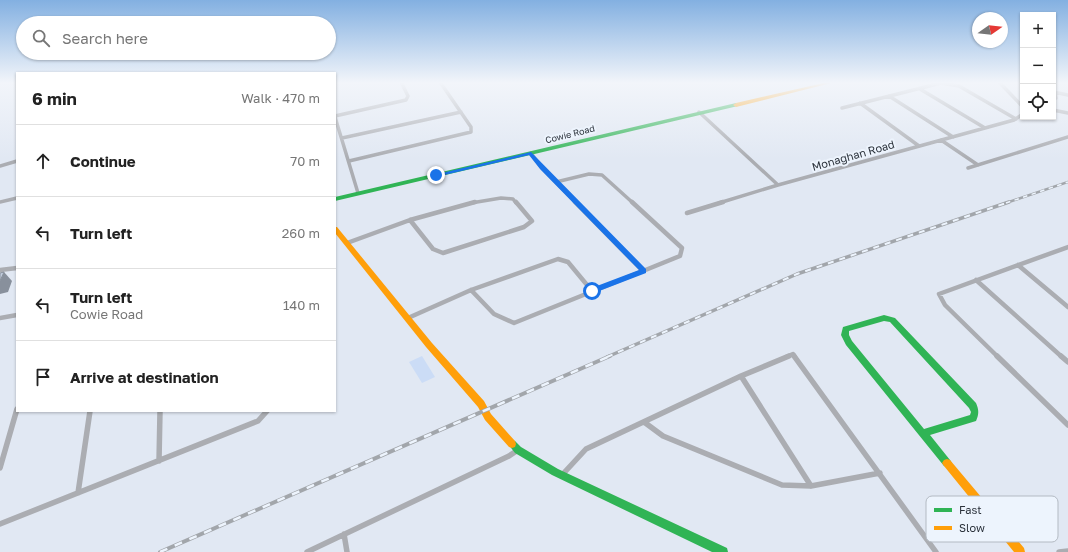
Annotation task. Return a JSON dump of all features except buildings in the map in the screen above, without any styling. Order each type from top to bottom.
[{"type":"street","points":[[336,117],[374,108]]},
{"type":"street","points":[[349,161],[472,132],[471,127],[458,108]]},
{"type":"street","name":"Cowie Road","points":[[336,199],[718,108]]},
{"type":"street","points":[[865,108],[919,146]]},
{"type":"street","points":[[907,108],[953,137]]},
{"type":"street","points":[[951,108],[985,128]]},
{"type":"street","points":[[997,108],[1016,119]]},
{"type":"street","points":[[1056,111],[1068,113]]},
{"type":"street","points":[[342,138],[461,112]]},
{"type":"street","points":[[699,112],[778,185]]},
{"type":"street","name":"Monaghan Road","points":[[687,213],[778,185],[1016,119],[1020,116]]},
{"type":"street","points":[[336,120],[358,193]]},
{"type":"street","points":[[968,168],[1068,137]]},
{"type":"street","points":[[941,140],[978,165]]},
{"type":"street","points":[[531,153],[556,182],[644,271]]},
{"type":"street","points":[[0,166],[16,162]]},
{"type":"street","points":[[470,290],[494,314],[514,323],[680,256],[682,253],[682,248],[602,175],[589,174],[556,182]]},
{"type":"street","points":[[347,243],[376,230],[410,220],[505,196],[518,202],[532,221],[524,227],[443,253],[433,249],[410,220]]},
{"type":"street","points":[[0,202],[16,198]]},
{"type":"street","points":[[336,231],[481,404],[488,417],[518,450],[532,460],[562,475],[723,552]]},
{"type":"street","points":[[1068,247],[939,294],[951,310],[1068,425]]},
{"type":"street","points":[[408,318],[470,290],[558,259],[568,262],[592,291]]},
{"type":"street","points":[[1018,265],[1068,307]]},
{"type":"street","points":[[0,270],[16,268]]},
{"type":"street","points":[[976,280],[1068,362]]},
{"type":"street","points":[[0,318],[16,315]]},
{"type":"street","points":[[923,433],[973,418],[975,412],[974,409],[892,320],[884,318],[846,329],[845,335],[849,342],[923,433],[974,496]]},
{"type":"street","points":[[562,475],[586,449],[741,376],[792,354],[926,538]]},
{"type":"street","points":[[741,376],[811,486]]},
{"type":"street","points":[[0,465],[16,412]]},
{"type":"street","points":[[78,493],[90,412]]},
{"type":"street","points":[[159,461],[160,412]]},
{"type":"street","points":[[0,524],[258,421],[266,412]]},
{"type":"street","points":[[644,422],[663,436],[782,485],[811,486],[880,473]]},
{"type":"street","points":[[307,552],[462,479],[518,450]]},
{"type":"street","points":[[344,534],[347,552]]},
{"type":"street","points":[[929,542],[936,552]]},
{"type":"street","points":[[1012,542],[1020,552]]},
{"type":"street","points":[[1059,552],[1068,551]]},
{"type":"shaded area","points":[[422,356],[435,377],[422,383],[409,362]]},
{"type":"railway","points":[[1006,203],[1068,182]]},
{"type":"railway","points":[[607,357],[797,274],[1009,202]]},
{"type":"railway","points":[[160,552],[610,356]]},
{"type":"traffic: fast","points":[[336,199],[724,108]]},
{"type":"traffic: fast","points":[[923,433],[973,418],[975,412],[973,406],[892,320],[884,318],[846,329],[845,335],[849,343],[947,463]]},
{"type":"traffic: fast","points":[[512,444],[518,450],[555,472],[723,552]]},
{"type":"traffic: slow","points":[[336,230],[429,345],[481,404],[488,417],[512,444]]},
{"type":"traffic: slow","points":[[947,463],[974,496]]},
{"type":"traffic: slow","points":[[1012,542],[1020,552]]},
{"type":"route","points":[[436,175],[531,153],[542,168],[644,271],[592,291]]}]
